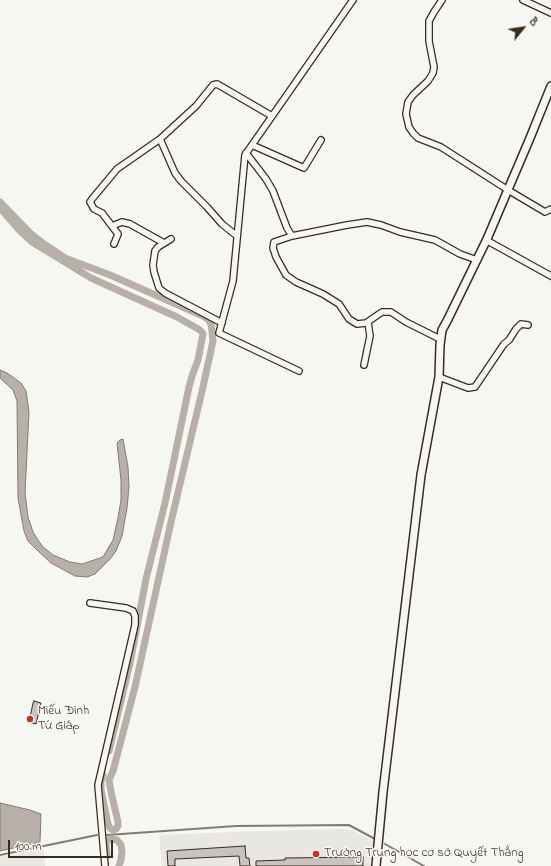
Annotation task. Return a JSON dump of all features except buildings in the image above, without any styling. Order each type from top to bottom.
[{"type":"street","points":[[299,371],[219,333],[233,280],[245,155],[353,0]]},
{"type":"street","points":[[442,0],[429,21],[434,67],[433,72],[428,81],[412,95],[408,102],[406,114],[412,133],[418,138],[440,147],[545,212],[550,212]]},
{"type":"street","points":[[527,1],[551,14]]},
{"type":"street","points":[[114,244],[118,234],[102,214],[94,209],[90,202],[117,169],[160,139],[196,106],[214,85],[217,84],[272,116]]},
{"type":"street","points":[[376,866],[383,792],[420,476],[439,377],[440,338],[442,330],[486,240],[551,86]]},
{"type":"street","points":[[160,139],[178,177],[222,224],[237,236]]},
{"type":"street","points":[[252,145],[304,168],[321,140]]},
{"type":"street","points":[[246,153],[266,179],[273,191],[287,228],[292,236]]},
{"type":"street","points":[[112,226],[122,222],[130,224],[164,243]]},
{"type":"street","points":[[440,338],[406,322],[391,312],[382,312],[366,323],[357,324],[349,319],[339,304],[323,294],[296,282],[286,275],[276,257],[273,248],[274,242],[292,236],[367,222],[434,240],[460,254],[477,260]]},
{"type":"street","points":[[171,239],[155,251],[153,265],[159,288],[172,297],[222,323]]},
{"type":"street","points":[[486,240],[551,276]]},
{"type":"street","points":[[364,364],[370,336],[368,322]]},
{"type":"street","points":[[439,377],[468,388],[475,387],[516,329],[521,324],[528,325]]},
{"type":"street","points":[[90,602],[126,608],[133,611],[135,616],[135,625],[98,786],[105,866]]},
{"type":"shaded area","points":[[0,370],[21,383],[26,391],[29,412],[25,493],[28,517],[33,532],[38,540],[43,547],[53,555],[70,562],[82,564],[103,557],[113,540],[118,518],[121,500],[121,480],[117,443],[123,439],[128,467],[129,487],[122,536],[116,551],[95,574],[87,577],[75,576],[51,563],[28,541],[24,531],[18,498],[17,401],[13,390],[0,378]]},
{"type":"shaded area","points":[[0,803],[41,814],[40,842],[0,851]]},
{"type":"shaded area","points":[[344,829],[352,830],[374,841],[371,866],[162,866],[159,835]]},
{"type":"shaded area","points":[[44,849],[45,866],[0,866],[0,857]]},
{"type":"waterway","points":[[0,202],[30,233],[65,258],[110,275],[203,316],[208,319],[211,324],[213,341],[203,387],[171,522],[135,687],[113,771],[109,780],[118,822],[118,826],[113,830],[108,824],[101,790],[103,775]]},
{"type":"waterway","points":[[0,208],[19,230],[32,242],[91,278],[177,317],[200,330],[203,334],[198,360],[189,387],[165,503],[146,579],[130,663],[109,751]]},
{"type":"waterway","points":[[107,835],[236,826],[349,825],[375,839]]},
{"type":"waterway","points":[[0,855],[97,835]]},
{"type":"waterway","points":[[107,856],[106,842],[110,839],[117,840],[121,845],[122,851],[119,866]]},
{"type":"waterway","points":[[385,844],[424,866]]},
{"type":"place","name":"Miếu Đình Tứ Giáp","points":[[30,719]]},
{"type":"place","name":"Trường Trung học cơ sở Quyết Thắng","points":[[316,854]]}]
